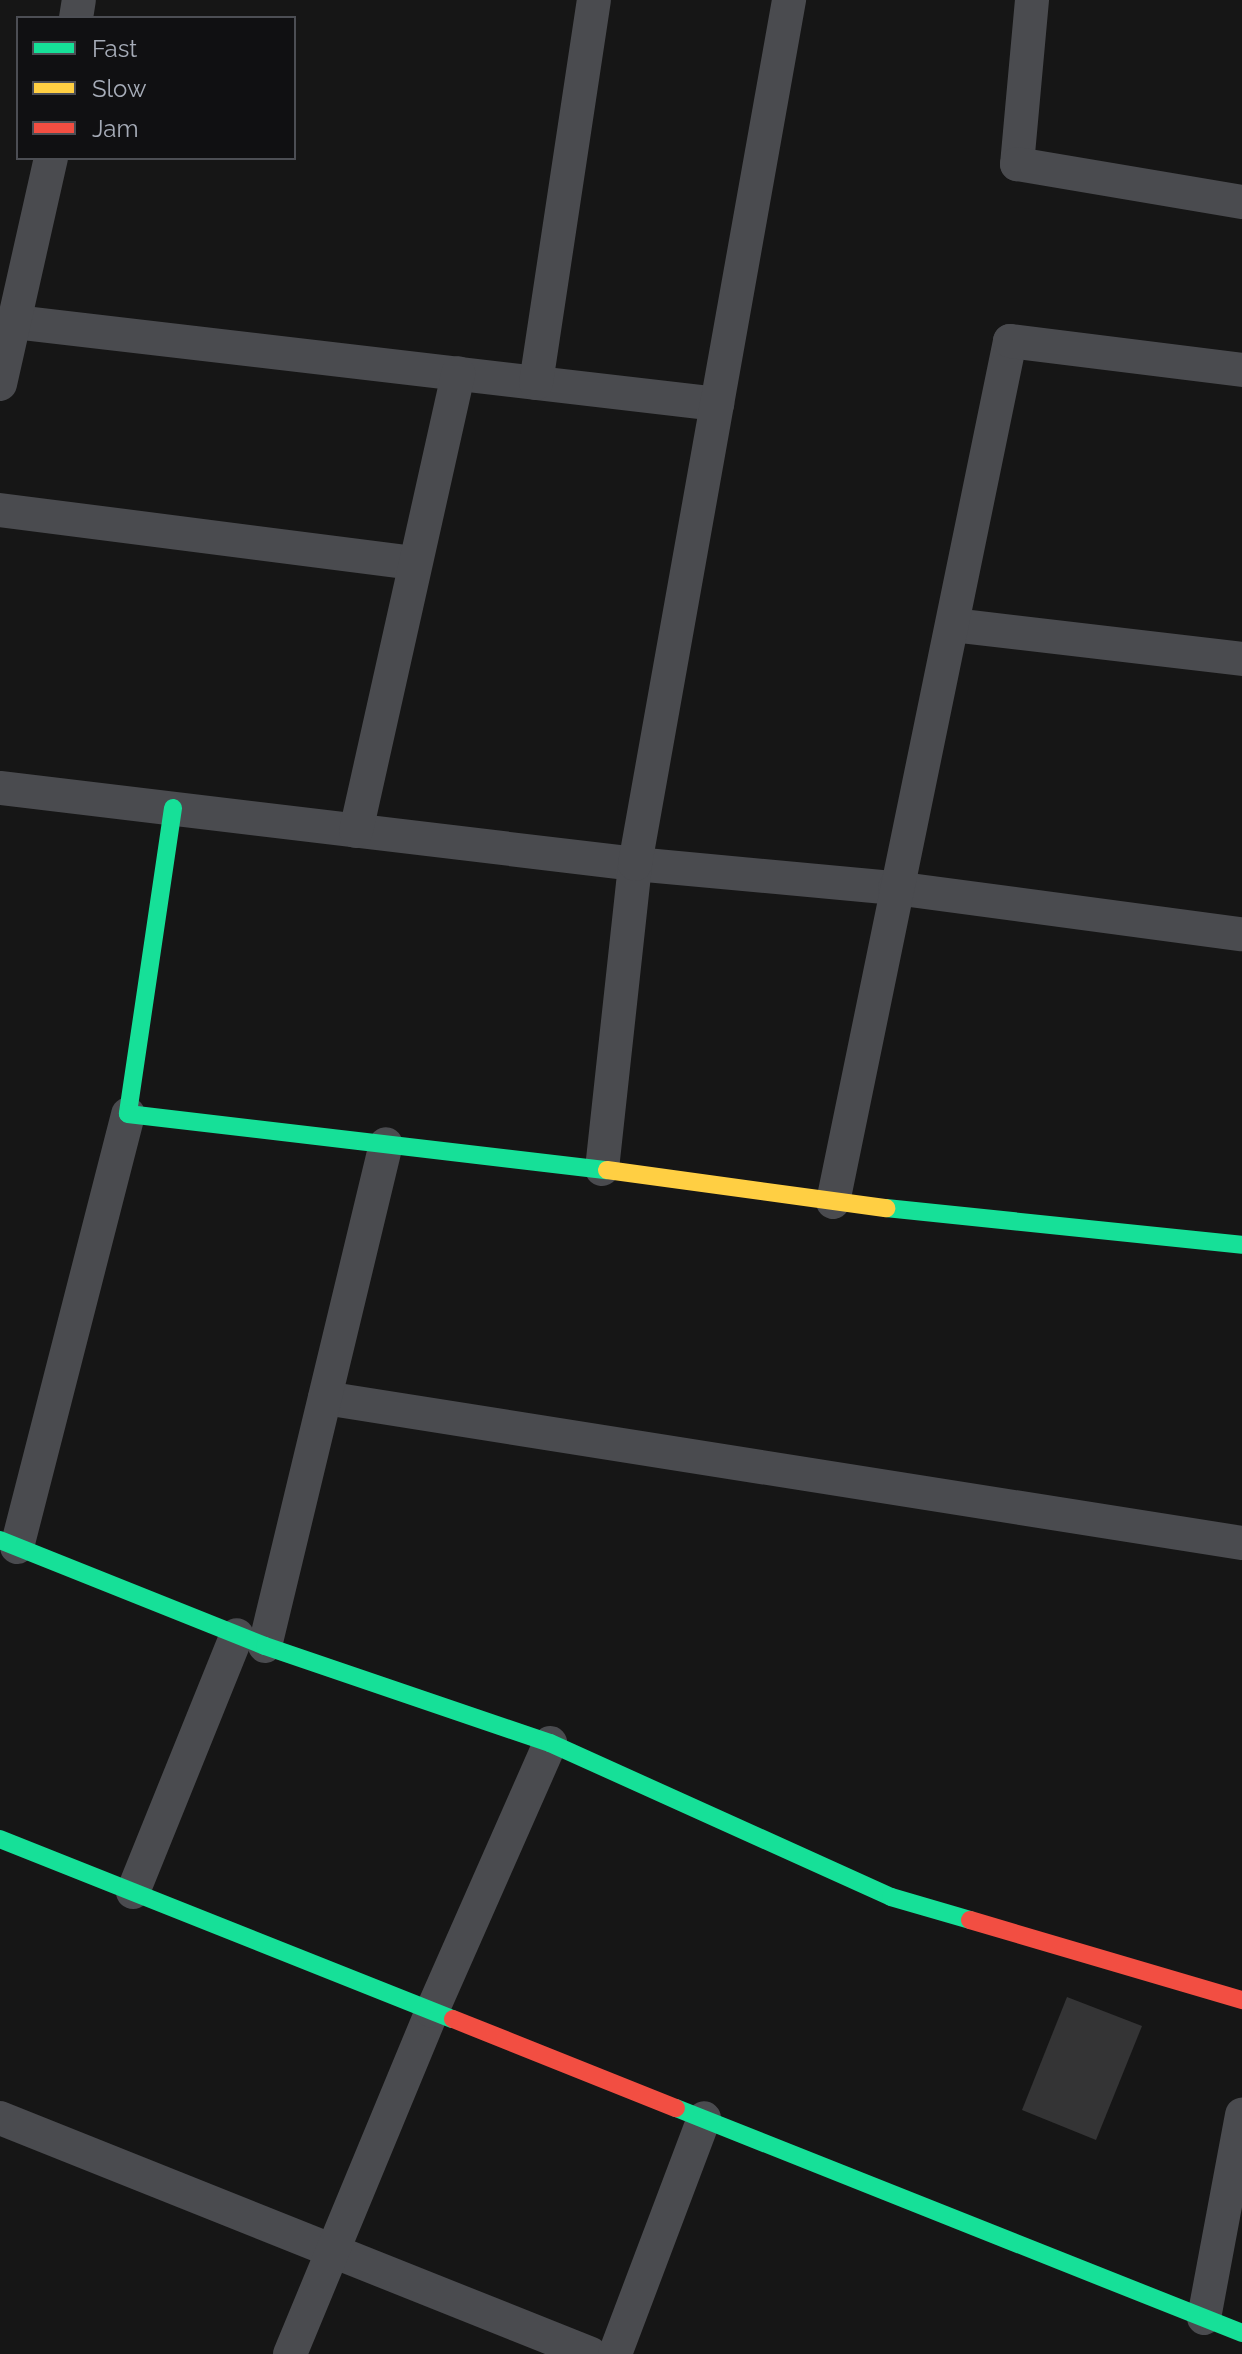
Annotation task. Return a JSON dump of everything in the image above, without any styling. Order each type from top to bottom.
[{"type":"street","points":[[536,383],[594,0]]},
{"type":"street","points":[[602,1169],[635,864],[789,0]]},
{"type":"street","points":[[1032,0],[1017,164],[1242,202]]},
{"type":"street","points":[[0,384],[15,322],[12,285],[50,160]]},
{"type":"street","points":[[15,322],[717,404]]},
{"type":"street","points":[[833,1202],[895,888],[953,625],[1010,341],[1242,370]]},
{"type":"street","points":[[356,831],[458,373]]},
{"type":"street","points":[[0,510],[415,563]]},
{"type":"street","points":[[953,625],[1242,659]]},
{"type":"street","points":[[0,788],[635,864],[895,888],[1242,934]]},
{"type":"street","points":[[173,808],[128,1114],[8,1543],[251,1641],[550,1743],[891,1897],[1242,2000]]},
{"type":"street","points":[[128,1114],[602,1169],[833,1202],[1242,1245]]},
{"type":"street","points":[[133,1892],[251,1641],[325,1398],[386,1144]]},
{"type":"street","points":[[325,1398],[1242,1543]]},
{"type":"street","points":[[290,2354],[432,2011],[550,1743]]},
{"type":"street","points":[[0,1839],[1242,2333]]},
{"type":"street","points":[[1204,2318],[1242,2115]]},
{"type":"street","points":[[0,2118],[591,2354]]},
{"type":"street","points":[[615,2354],[704,2118]]},
{"type":"building","points":[[1067,1997],[1142,2026],[1096,2140],[1022,2110]]},
{"type":"traffic: fast","points":[[173,808],[128,1114],[607,1170]]},
{"type":"traffic: fast","points":[[886,1208],[1242,1245]]},
{"type":"traffic: fast","points":[[0,1540],[265,1646],[550,1743],[891,1897],[970,1920]]},
{"type":"traffic: fast","points":[[0,1839],[453,2019]]},
{"type":"traffic: fast","points":[[676,2108],[1242,2333]]},
{"type":"traffic: slow","points":[[607,1170],[886,1208]]},
{"type":"traffic: jam","points":[[970,1920],[1242,2000]]},
{"type":"traffic: jam","points":[[453,2019],[676,2108]]}]
